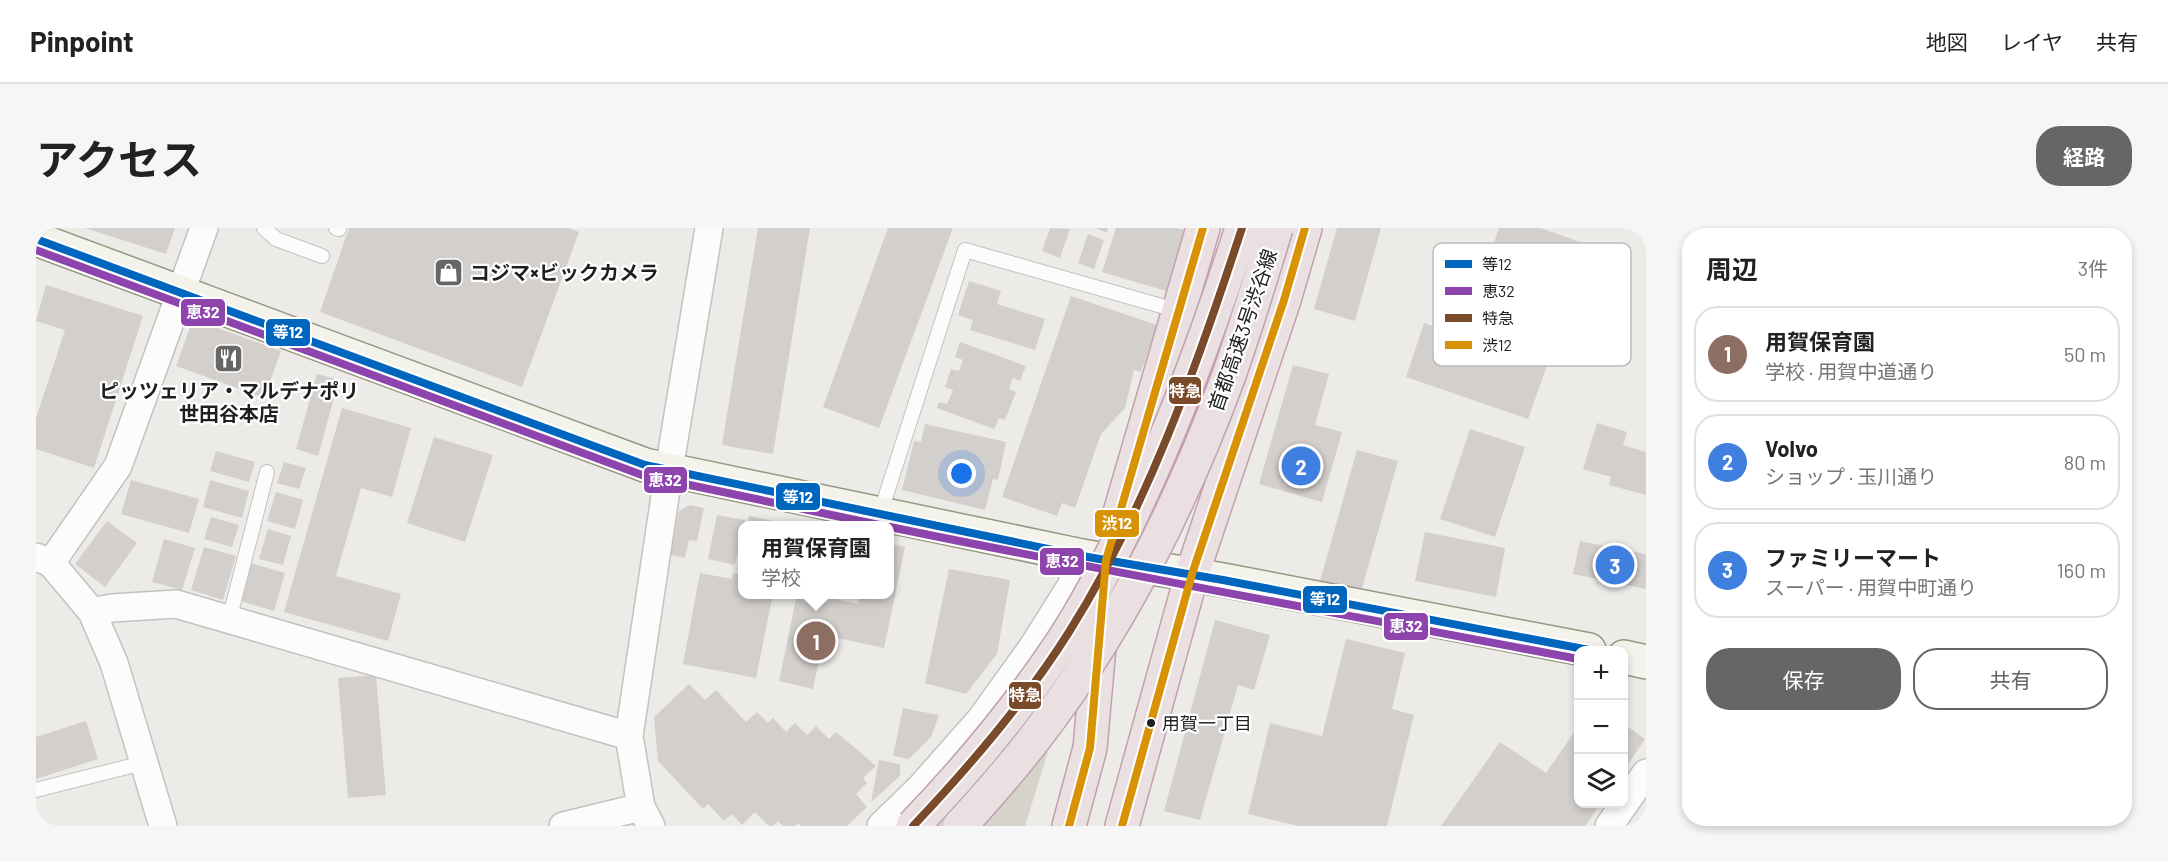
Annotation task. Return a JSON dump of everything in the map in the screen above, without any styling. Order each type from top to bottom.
[{"type":"highway","points":[[1069,826],[1090,748],[1094,558],[1179,311],[1203,228]]},
{"type":"highway","name":"首都高速3号渋谷線","points":[[914,826],[982,749],[1025,695],[1060,646],[1090,596],[1125,530],[1173,427],[1222,292],[1242,228]]},
{"type":"highway","name":"首都高速3号渋谷線","points":[[960,826],[1007,773],[1050,718],[1087,665],[1151,552],[1178,496],[1228,376],[1276,228]]},
{"type":"highway","points":[[1122,826],[1192,574],[1284,300],[1305,228]]},
{"type":"street","points":[[163,826],[114,663],[92,612],[43,560],[118,466],[204,228]]},
{"type":"street","points":[[563,826],[646,817],[629,736],[669,470],[709,228]]},
{"type":"street","points":[[36,239],[645,465],[1094,558],[1192,574],[1574,648]]},
{"type":"street","points":[[881,826],[920,788],[981,719],[1032,648],[1071,586],[1094,558]]},
{"type":"street","points":[[92,612],[112,608],[176,604],[629,736]]},
{"type":"street","points":[[1628,658],[1646,662]]},
{"type":"street","points":[[1609,826],[1646,773]]},
{"type":"lane","points":[[264,228],[276,239],[322,256]]},
{"type":"lane","points":[[880,514],[965,250],[1179,311]]},
{"type":"lane","points":[[229,620],[267,472]]},
{"type":"lane","points":[[36,790],[143,763]]},
{"type":"shaded area","points":[[997,724],[1048,752],[1025,826],[906,826]]},
{"type":"building","points":[[85,228],[175,228],[166,254]]},
{"type":"building","name":"コジマ×ビックカメラ","points":[[349,228],[568,228],[579,232],[522,387],[320,312]]},
{"type":"building","points":[[758,228],[810,228],[773,454],[722,445]]},
{"type":"building","points":[[888,228],[953,228],[879,428],[823,407]]},
{"type":"building","points":[[1050,228],[1070,229],[1060,258],[1042,251]]},
{"type":"building","points":[[1095,228],[1108,228],[1107,233]]},
{"type":"building","points":[[1116,228],[1185,230],[1166,291],[1102,272]]},
{"type":"building","points":[[1337,228],[1381,228],[1355,321],[1314,309]]},
{"type":"building","points":[[1499,228],[1540,228],[1583,243],[1494,243]]},
{"type":"building","points":[[1088,234],[1104,240],[1094,269],[1078,263]]},
{"type":"building","points":[[969,281],[1001,291],[997,304],[1045,319],[1035,350],[970,330],[973,320],[958,315]]},
{"type":"building","points":[[46,285],[143,316],[94,468],[36,449],[36,418],[65,330],[36,321]]},
{"type":"building","points":[[1071,296],[1157,325],[1141,372],[1134,370],[1125,408],[1101,434],[1075,508],[1062,503],[1057,516],[1002,497]]},
{"type":"building","name":"ピッツェリア・マルデナポリ 世田谷本店","points":[[193,319],[281,351],[264,398],[176,366]]},
{"type":"building","points":[[1424,323],[1433,326],[1433,366],[1547,366],[1528,419],[1406,377]]},
{"type":"building","points":[[960,342],[1026,366],[1020,381],[1013,378],[1009,389],[1016,392],[1005,420],[999,418],[994,429],[937,408],[939,402],[947,404],[953,390],[945,387],[951,369],[959,371],[963,360],[955,357]]},
{"type":"building","points":[[1293,365],[1329,374],[1315,425],[1342,432],[1322,502],[1259,484]]},
{"type":"building","points":[[317,374],[339,380],[318,456],[296,449]]},
{"type":"building","points":[[342,408],[411,428],[392,497],[361,488],[336,576],[401,594],[388,641],[284,612]]},
{"type":"building","points":[[1597,423],[1627,432],[1623,445],[1646,452],[1646,495],[1609,485],[1611,477],[1583,469]]},
{"type":"building","points":[[925,424],[1006,442],[998,480],[993,479],[985,510],[902,490],[914,441],[921,442]]},
{"type":"building","points":[[1470,429],[1525,447],[1495,537],[1440,519]]},
{"type":"building","points":[[434,437],[493,455],[465,542],[407,523]]},
{"type":"building","points":[[1357,450],[1398,461],[1361,592],[1320,581]]},
{"type":"building","points":[[216,451],[255,462],[249,482],[210,471]]},
{"type":"building","points":[[284,462],[306,468],[299,489],[277,483]]},
{"type":"building","points":[[131,480],[199,499],[189,533],[121,514]]},
{"type":"building","points":[[210,480],[249,491],[242,518],[203,507]]},
{"type":"building","points":[[276,492],[303,500],[295,529],[267,521]]},
{"type":"building","points":[[690,505],[704,508],[697,541],[689,540],[685,558],[670,555],[679,511]]},
{"type":"building","points":[[717,515],[745,520],[738,521],[738,552],[735,565],[708,559]]},
{"type":"building","points":[[749,516],[773,521],[748,521]]},
{"type":"building","points":[[211,517],[239,525],[232,547],[204,539]]},
{"type":"building","points":[[107,521],[137,543],[105,587],[75,564]]},
{"type":"building","points":[[268,529],[291,536],[283,565],[259,559]]},
{"type":"building","points":[[1425,532],[1505,548],[1496,597],[1415,581]]},
{"type":"building","points":[[164,539],[195,548],[182,590],[152,582]]},
{"type":"building","points":[[1580,541],[1646,554],[1646,589],[1573,574]]},
{"type":"building","points":[[894,545],[905,547],[884,648],[824,635],[813,689],[779,681],[796,599],[836,599],[858,604],[859,599],[894,599]]},
{"type":"building","points":[[204,547],[236,556],[223,600],[191,590]]},
{"type":"building","points":[[251,563],[285,573],[274,611],[240,601]]},
{"type":"building","points":[[949,569],[1010,580],[997,654],[966,694],[925,683]]},
{"type":"building","points":[[700,573],[732,579],[733,573],[738,574],[738,599],[772,599],[756,678],[683,664]]},
{"type":"building","points":[[1215,620],[1270,635],[1254,690],[1238,685],[1200,820],[1164,811]]},
{"type":"building","points":[[1346,639],[1405,653],[1392,709],[1414,715],[1387,826],[1299,826],[1248,814],[1270,723],[1322,736]]},
{"type":"building","points":[[376,675],[386,795],[348,798],[338,678]]},
{"type":"building","points":[[689,684],[705,700],[716,690],[746,722],[757,712],[768,723],[773,718],[786,732],[795,723],[807,735],[816,726],[829,739],[836,732],[876,766],[863,778],[867,783],[856,794],[867,807],[847,826],[801,826],[798,823],[795,826],[783,826],[778,821],[773,826],[769,826],[755,812],[742,825],[732,814],[724,821],[708,804],[703,809],[658,761],[654,717]]},
{"type":"building","points":[[903,708],[939,715],[931,737],[909,759],[893,756]]},
{"type":"building","points":[[86,721],[98,759],[36,779],[36,737]]},
{"type":"building","points":[[1628,727],[1645,739],[1628,764]]},
{"type":"building","points":[[1574,733],[1574,808],[1597,808],[1585,826],[1441,826],[1500,742],[1546,773]]},
{"type":"building","points":[[879,760],[900,764],[900,776],[871,802]]},
{"type":"transit line","name":"渋12","points":[[1069,826],[1090,748],[1106,560],[1203,228]]},
{"type":"transit line","name":"特急","points":[[913,826],[976,757],[1015,708],[1052,658],[1097,585],[1123,536],[1168,435],[1207,332],[1242,228]]},
{"type":"transit line","name":"渋12","points":[[1122,826],[1192,574],[1284,300],[1305,228]]},
{"type":"transit line","name":"等12","points":[[36,239],[645,465],[1082,556],[1223,580],[1574,647]]},
{"type":"transit line","name":"恵32","points":[[36,250],[642,475],[860,521]]},
{"type":"transit line","name":"恵32","points":[[894,528],[1574,658]]},
{"type":"place","name":"コジマ×ビックカメラ","points":[[449,272]]},
{"type":"place","name":"ピッツェリア・マルデナポリ 世田谷本店","points":[[229,359]]},
{"type":"place","name":"Volvo","points":[[1301,466]]},
{"type":"place","name":"ファミリーマート","points":[[1615,565]]},
{"type":"place","name":"用賀保育園","points":[[816,641]]},
{"type":"place","name":"用賀一丁目","points":[[1151,723]]}]
